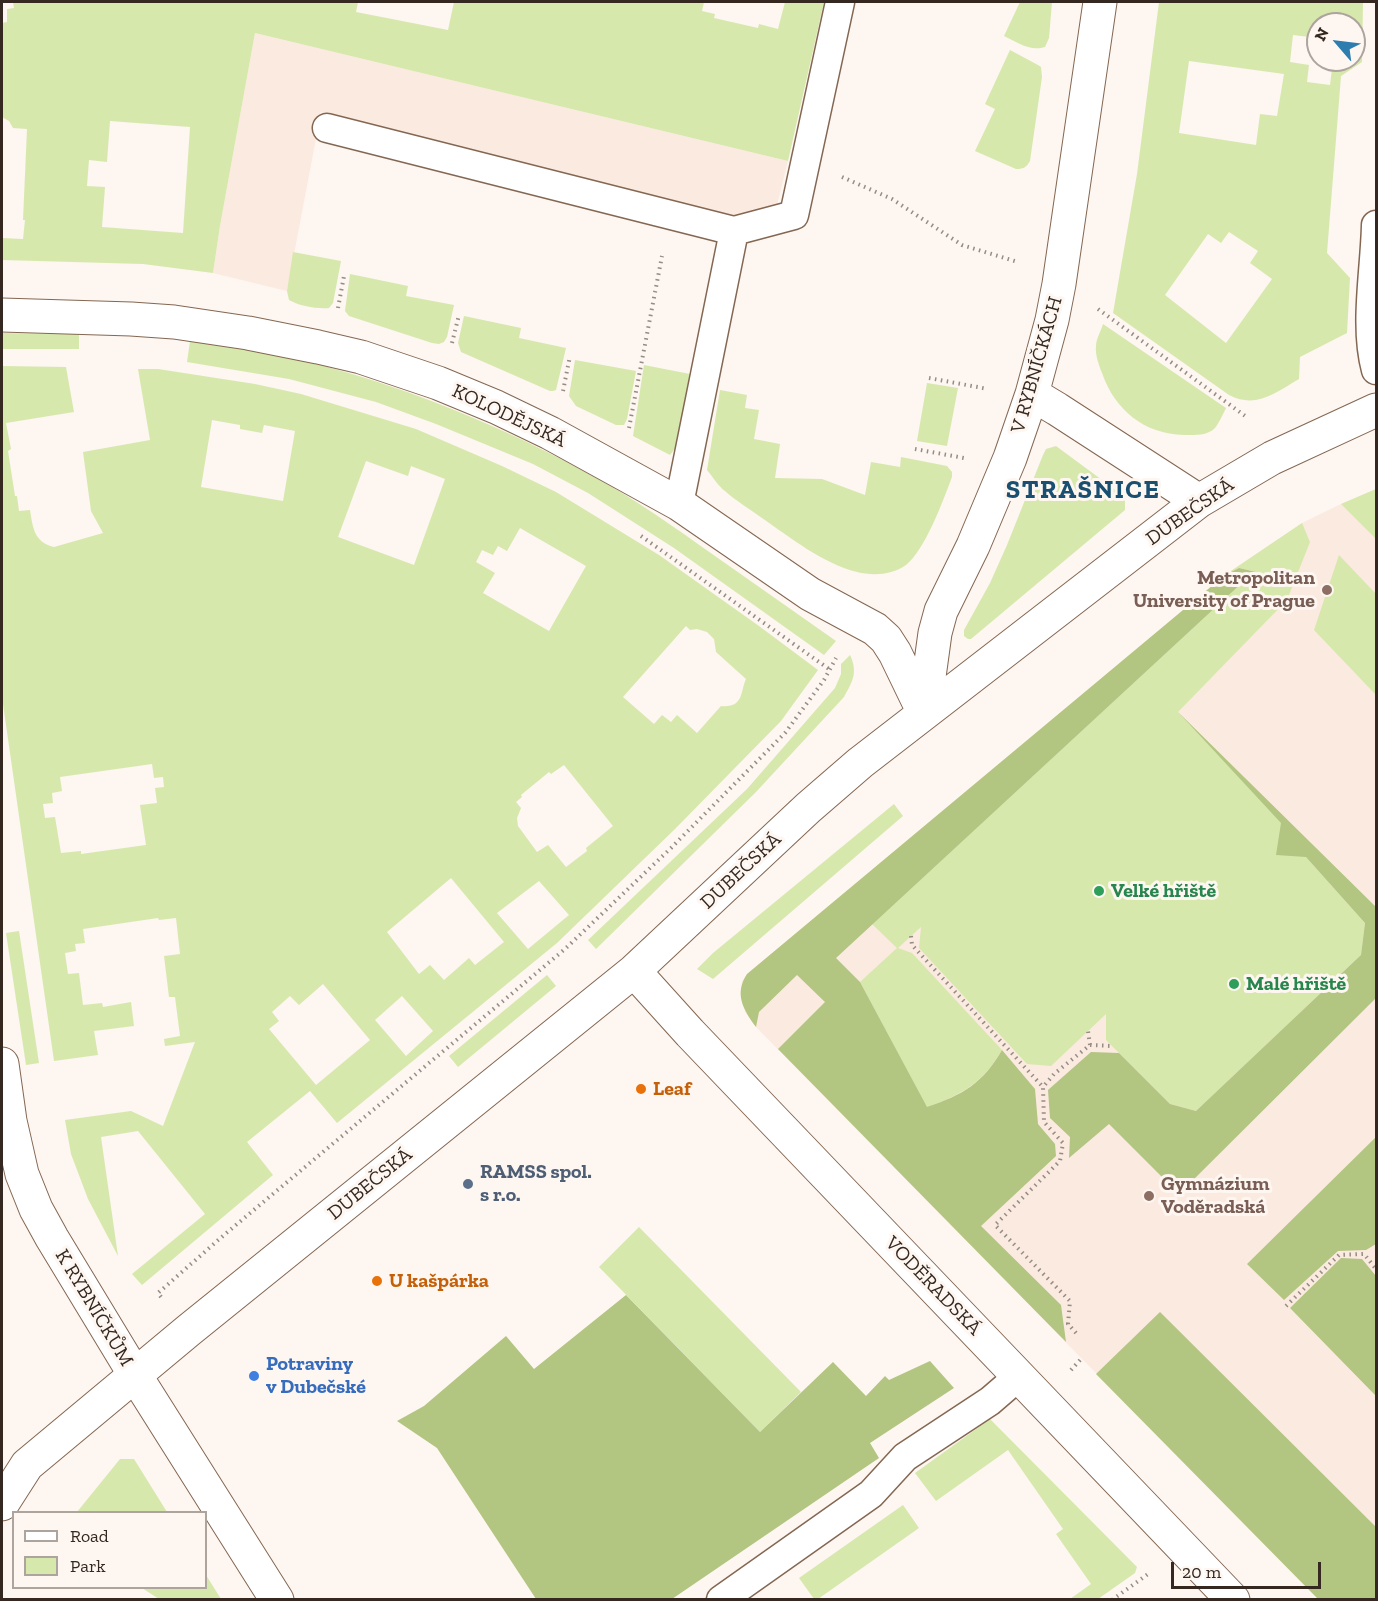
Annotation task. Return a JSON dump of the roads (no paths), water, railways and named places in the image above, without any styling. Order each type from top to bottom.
[{"type":"street","name":"V RYBNÍČKÁCH","points":[[924,713],[935,633],[941,611],[974,546],[1010,458],[1032,394],[1052,320],[1100,2]]},
{"type":"street","name":"KOLODĚJSKÁ","points":[[2,315],[174,322],[318,346],[361,357],[438,383],[496,407],[550,433],[679,504],[810,594],[875,629],[886,639],[895,653],[924,713]]},
{"type":"street","points":[[1032,394],[1199,501]]},
{"type":"street","name":"DUBEČSKÁ","points":[[135,1375],[634,971],[808,808],[860,763],[924,713],[1199,501],[1272,458],[1377,410]]},
{"type":"street","name":"VODĚRADSKÁ","points":[[634,971],[690,1033],[1233,1599]]},
{"type":"street","name":"K RYBNÍČKŮM","points":[[2,1064],[10,1121],[22,1174],[36,1209],[135,1375],[27,1465],[2,1504]]},
{"type":"street","points":[[135,1375],[277,1599]]},
{"type":"lane","points":[[327,128],[734,231],[794,215],[840,2]]},
{"type":"lane","points":[[1377,225],[1371,327],[1372,353],[1377,370]]},
{"type":"lane","points":[[679,504],[734,231]]},
{"type":"lane","points":[[720,1599],[872,1494],[905,1457],[990,1401],[1019,1376]]},
{"type":"place","name":"Metropolitan University of Prague","points":[[1327,590]]},
{"type":"place","name":"Velké hřiště","points":[[1099,891]]},
{"type":"place","name":"Malé hřiště","points":[[1234,984]]},
{"type":"place","name":"Leaf","points":[[641,1089]]},
{"type":"place","name":"RAMSS spol. s r.o.","points":[[468,1184]]},
{"type":"place","name":"Gymnázium Voděradská","points":[[1149,1196]]},
{"type":"place","name":"U kašpárka","points":[[377,1281]]},
{"type":"place","name":"Potraviny v Dubečské","points":[[254,1376]]},
{"type":"district","name":"STRAŠNICE","points":[[1083,491]]}]
